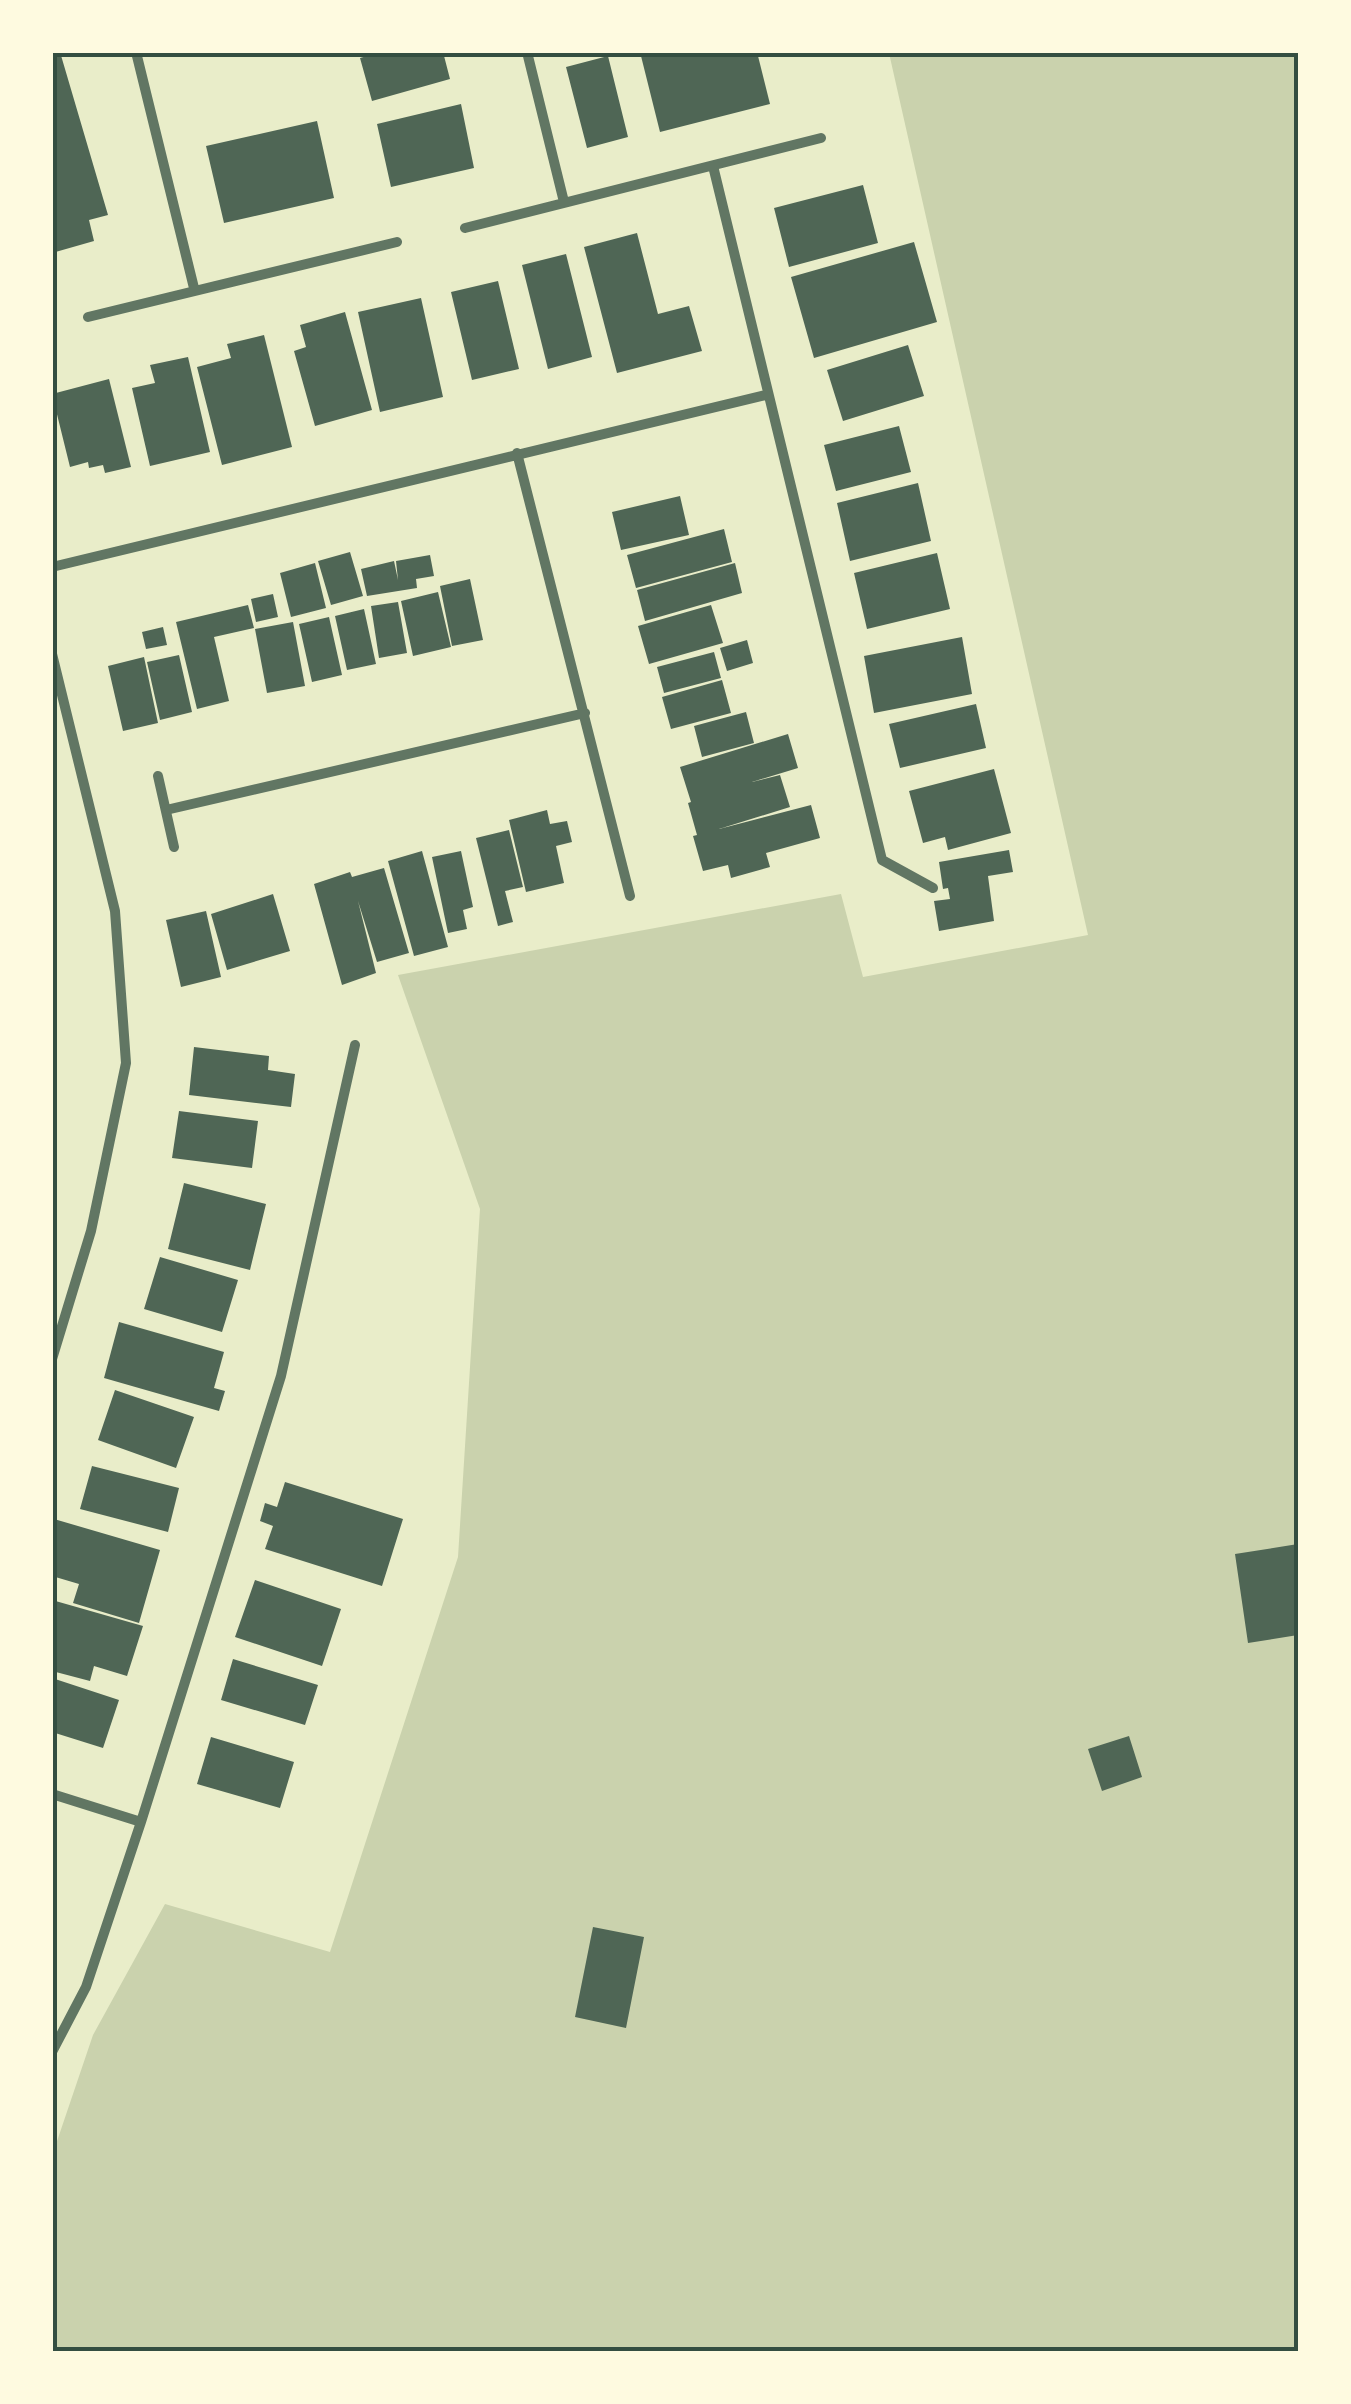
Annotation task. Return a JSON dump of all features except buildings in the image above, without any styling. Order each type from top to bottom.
[{"type":"street","points":[[136,52],[194,288]]},
{"type":"street","points":[[527,52],[564,202]]},
{"type":"street","points":[[464,228],[821,138]]},
{"type":"street","points":[[713,166],[882,860],[934,888]]},
{"type":"street","points":[[88,317],[194,288],[397,242]]},
{"type":"street","points":[[52,567],[766,394]]},
{"type":"street","points":[[518,453],[630,896]]},
{"type":"street","points":[[52,654],[115,910],[126,1062],[91,1231],[52,1358]]},
{"type":"street","points":[[166,810],[585,712]]},
{"type":"street","points":[[158,776],[174,847]]},
{"type":"street","points":[[52,2052],[86,1987],[142,1822],[281,1376],[355,1045]]},
{"type":"street","points":[[52,1794],[142,1822]]},
{"type":"green space","points":[[889,53],[1298,53],[1298,2351],[53,2352],[53,2153],[93,2035],[165,1904],[330,1952],[458,1557],[480,1209],[398,975],[841,894],[863,977],[1088,935]]}]
